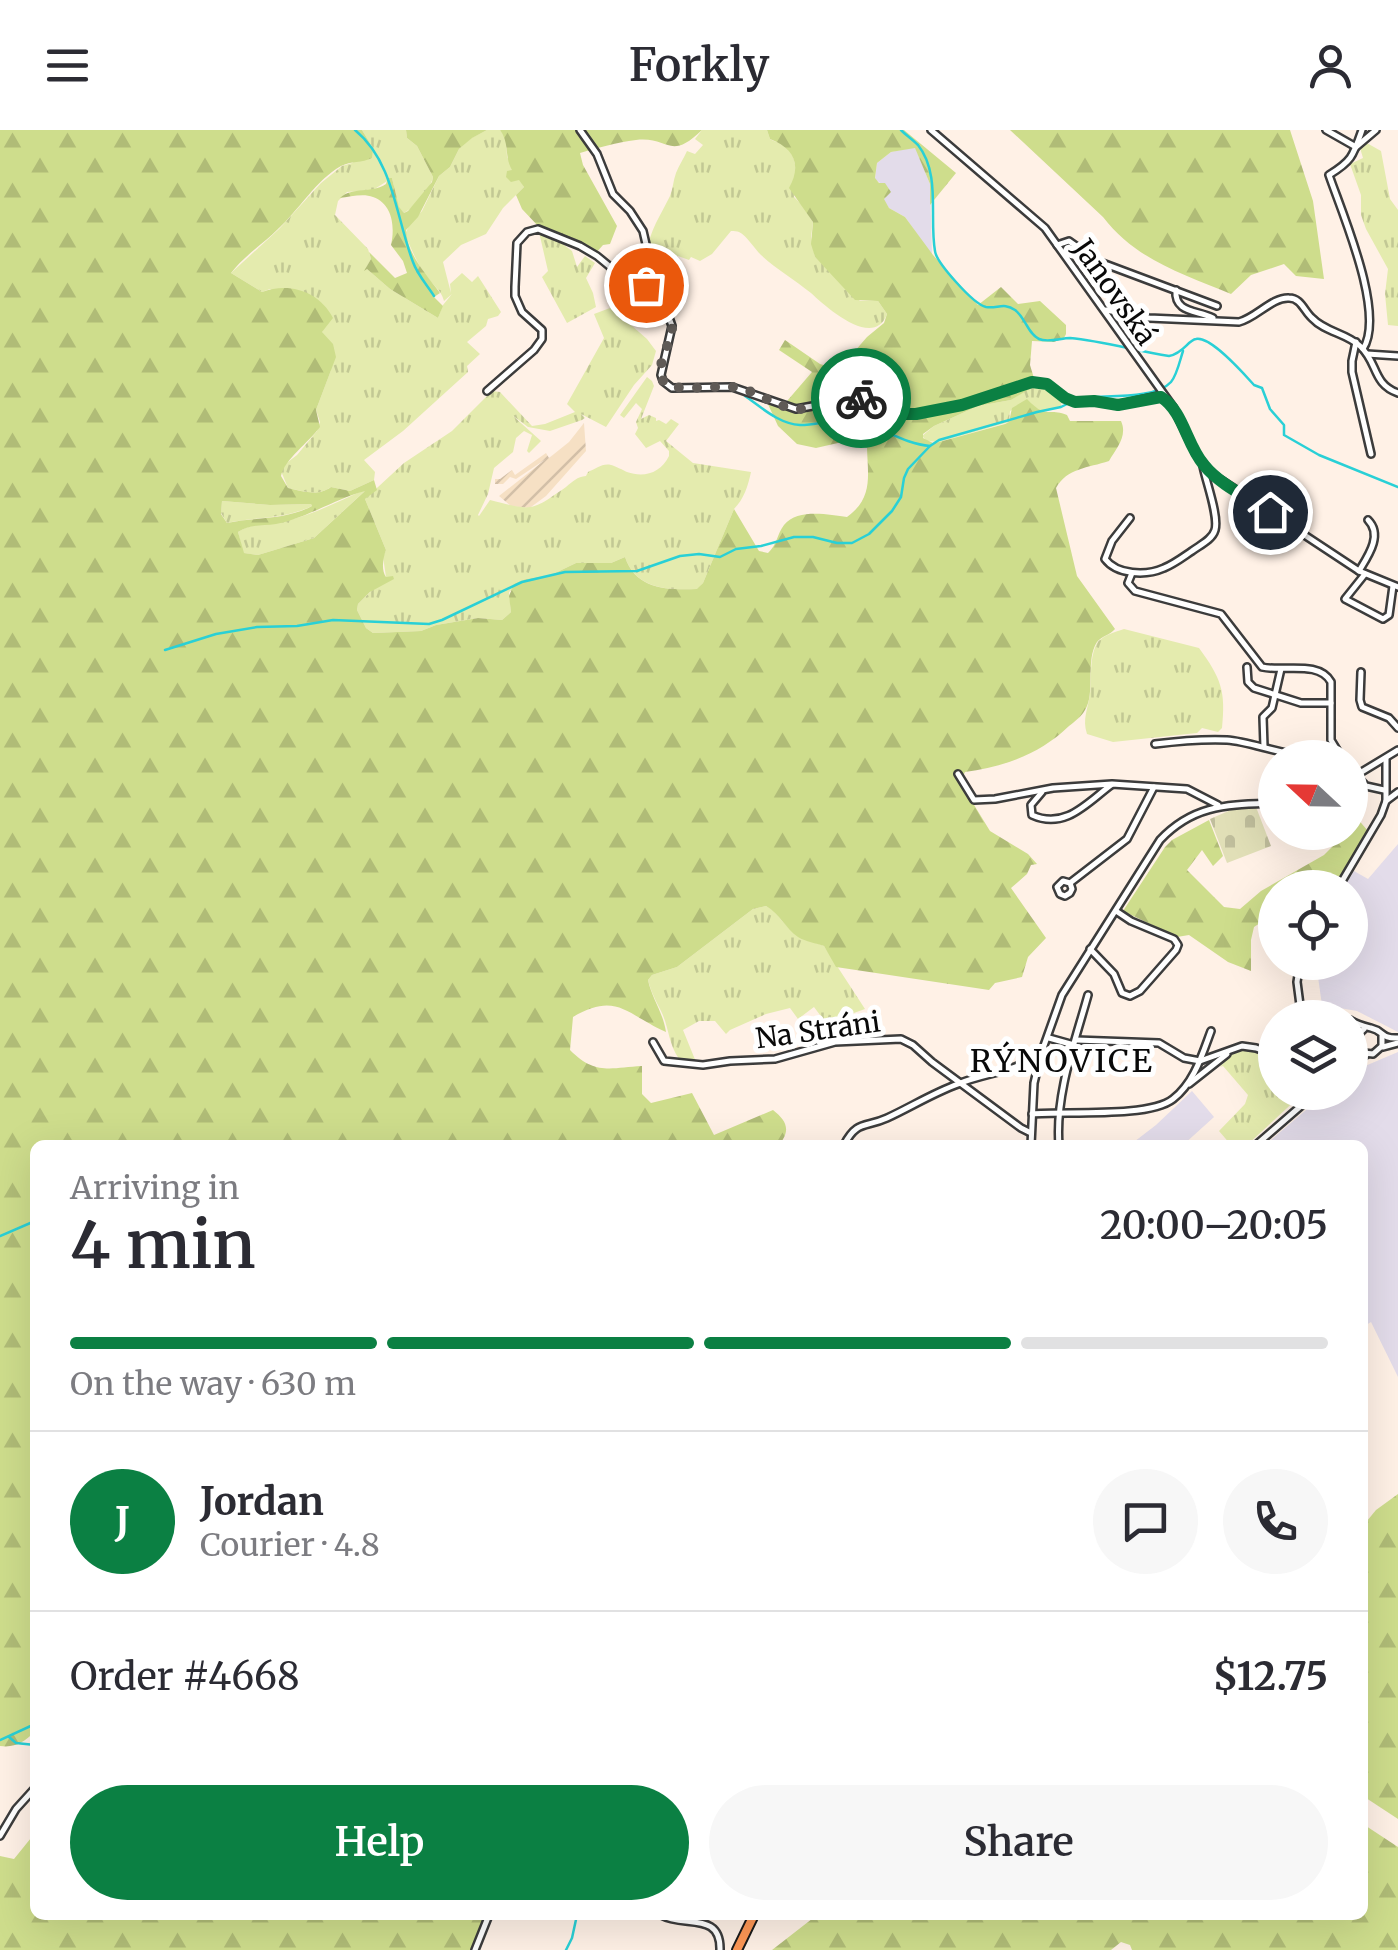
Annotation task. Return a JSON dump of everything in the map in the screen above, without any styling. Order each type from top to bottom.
[{"type":"main road","points":[[737,1950],[752,1920]]},
{"type":"street","points":[[580,130],[597,154],[614,194],[642,230],[646,244],[644,260],[672,326],[661,370],[668,386],[740,388],[804,409],[867,398],[902,414],[962,405],[1021,384],[1041,382],[1075,402],[1129,404],[1163,396]]},
{"type":"street","name":"Janovská","points":[[930,130],[1035,217],[1173,407],[1202,464],[1212,474],[1362,572],[1396,586]]},
{"type":"street","points":[[1326,130],[1356,147]]},
{"type":"street","points":[[1362,130],[1343,168],[1329,175],[1359,256],[1370,324],[1365,352]]},
{"type":"street","points":[[1356,147],[1376,130]]},
{"type":"street","points":[[487,391],[542,339],[542,330],[522,312],[515,296],[515,250],[527,232],[538,228],[552,233],[598,256],[626,282],[656,289]]},
{"type":"street","points":[[1057,245],[1069,241],[1097,260],[1217,306]]},
{"type":"street","points":[[646,285],[650,275]]},
{"type":"street","points":[[1176,290],[1181,307],[1217,321]]},
{"type":"street","points":[[1105,310],[1149,318],[1248,320],[1288,297],[1301,304],[1321,325],[1356,342],[1380,382],[1398,393]]},
{"type":"street","points":[[1356,342],[1352,372],[1371,454]]},
{"type":"street","points":[[1365,352],[1398,356]]},
{"type":"street","points":[[1130,518],[1112,541],[1105,559],[1109,565],[1132,573],[1168,566],[1210,538],[1215,518],[1202,464]]},
{"type":"street","points":[[1368,520],[1374,528],[1374,539],[1362,572],[1345,598],[1386,617],[1396,586]]},
{"type":"street","points":[[1132,573],[1128,583],[1135,591],[1221,614],[1262,667],[1322,671],[1331,682],[1332,740]]},
{"type":"street","points":[[1247,667],[1251,686],[1301,703],[1331,702]]},
{"type":"street","points":[[1264,740],[1263,716],[1271,709],[1281,669]]},
{"type":"street","points":[[1362,676],[1362,707],[1390,718],[1398,728]]},
{"type":"street","points":[[1155,744],[1230,740],[1258,746]]},
{"type":"street","points":[[1368,769],[1398,750]]},
{"type":"street","points":[[1349,870],[1386,801],[1386,759]]},
{"type":"street","points":[[958,774],[974,800],[1112,784],[1188,788],[1221,806]]},
{"type":"street","points":[[1044,790],[1031,805],[1032,816],[1063,819],[1085,808],[1112,784]]},
{"type":"street","points":[[1070,883],[1127,839],[1154,786]]},
{"type":"street","points":[[1368,786],[1386,790]]},
{"type":"street","points":[[1386,801],[1398,792]]},
{"type":"street","points":[[1031,1140],[1034,1084],[1041,1054],[1067,986],[1160,840],[1178,822],[1195,814],[1221,806],[1258,804]]},
{"type":"street","points":[[1090,949],[1114,974],[1122,993],[1130,996],[1140,991],[1176,950],[1174,940],[1116,912]]},
{"type":"street","points":[[1059,1140],[1060,1112],[1088,994]]},
{"type":"street","points":[[1368,1028],[1398,1041]]},
{"type":"street","points":[[1186,1086],[1211,1031]]},
{"type":"street","points":[[1378,1053],[1382,1036]]},
{"type":"street","points":[[1047,1038],[1075,1043],[1159,1043],[1184,1058],[1200,1061],[1235,1048],[1258,1049]]},
{"type":"street","name":"Na Stráni","points":[[652,1042],[664,1062],[688,1065],[775,1059],[835,1042],[902,1040],[1031,1133]]},
{"type":"street","points":[[1368,1054],[1378,1053],[1398,1041]]},
{"type":"street","points":[[1032,1114],[1160,1106],[1235,1048]]},
{"type":"street","points":[[846,1140],[857,1126],[885,1118],[961,1082],[1020,1065],[1041,1054]]},
{"type":"street","points":[[1261,1140],[1294,1110]]},
{"type":"street","points":[[0,1836],[30,1794]]},
{"type":"street","points":[[475,1950],[487,1920]]},
{"type":"street","points":[[673,1920],[709,1925],[720,1938],[720,1950]]},
{"type":"shaded area","points":[[915,147],[930,184],[932,255],[905,217],[889,208],[883,199],[891,192],[875,179],[877,163],[891,152]]},
{"type":"shaded area","points":[[584,423],[586,451],[546,496],[527,508],[511,506],[499,496],[546,459],[516,479],[510,477],[503,484],[495,484],[495,479],[512,470],[515,475],[546,453],[549,458]]},
{"type":"shaded area","points":[[1398,844],[1398,1032],[1368,1017],[1368,1000],[1321,1000],[1318,980],[1368,980],[1368,879]]},
{"type":"shaded area","points":[[1398,1052],[1398,1377],[1371,1322],[1368,1324],[1368,1140],[1271,1140],[1306,1110],[1368,1110],[1368,1065]]},
{"type":"shaded area","points":[[1192,1091],[1214,1117],[1189,1140],[1136,1140]]},
{"type":"green space","points":[[0,130],[362,130],[373,148],[372,158],[345,164],[332,172],[231,273],[262,292],[283,288],[312,295],[333,318],[322,332],[333,344],[336,357],[316,410],[320,427],[292,457],[281,476],[288,488],[310,492],[331,487],[350,491],[374,480],[377,490],[365,499],[386,550],[384,574],[394,579],[370,592],[358,604],[366,628],[373,633],[421,631],[478,618],[502,620],[511,612],[509,596],[514,584],[551,575],[576,563],[611,563],[625,557],[637,576],[654,586],[697,589],[734,509],[759,551],[768,553],[782,528],[797,516],[847,517],[855,510],[867,486],[867,448],[851,440],[816,448],[797,444],[778,426],[767,402],[781,408],[812,372],[779,350],[785,340],[820,364],[833,368],[848,359],[884,323],[887,314],[878,301],[855,300],[815,257],[811,244],[813,222],[789,188],[795,172],[793,158],[785,147],[770,139],[767,130],[904,130],[956,173],[930,205],[930,184],[915,148],[891,152],[877,163],[875,178],[891,192],[884,199],[889,208],[905,217],[978,305],[1001,287],[1018,304],[1040,301],[1066,325],[1064,338],[1054,342],[1032,341],[1030,365],[1036,385],[1011,400],[978,406],[934,426],[923,438],[939,442],[1005,424],[1012,408],[1027,399],[1043,411],[1067,415],[1070,421],[1121,421],[1123,427],[1109,461],[1072,473],[1056,488],[1077,576],[1115,629],[1093,649],[1090,695],[1085,710],[1034,752],[994,767],[965,772],[960,782],[990,831],[1028,854],[1037,864],[1031,865],[1011,888],[1046,938],[1028,957],[1022,977],[995,983],[989,990],[836,967],[824,946],[798,937],[766,906],[753,909],[677,967],[648,980],[666,1032],[611,1006],[588,1009],[573,1017],[570,1050],[595,1067],[642,1066],[642,1094],[651,1103],[692,1093],[714,1135],[773,1110],[786,1126],[782,1140],[30,1140],[30,1736],[11,1746],[0,1746]],"holes":[[[365,491],[314,538],[258,555],[244,553],[238,532],[287,521]],[[222,501],[312,506],[281,516],[227,523],[221,514]]]},
{"type":"green space","points":[[362,130],[406,130],[407,138],[417,146],[433,177],[422,197],[404,213],[399,208],[392,178],[373,190],[347,192],[338,201],[335,215],[368,249],[371,259],[366,268],[390,289],[438,318],[452,294],[444,301],[421,268],[405,235],[439,176],[471,138],[487,130],[500,130],[506,138],[507,157],[524,187],[503,208],[486,234],[461,245],[443,262],[451,293],[450,284],[462,273],[472,282],[478,276],[501,312],[488,319],[486,326],[467,342],[480,354],[467,366],[468,372],[403,431],[364,460],[375,472],[374,480],[350,491],[331,487],[316,493],[305,492],[288,488],[281,471],[317,431],[320,422],[316,410],[331,370],[324,326],[270,289],[262,292],[231,273],[321,183],[373,148]]},
{"type":"green space","points":[[406,130],[487,130],[459,149],[406,230],[414,255],[440,293],[434,297],[443,306],[438,318],[390,289],[367,269],[364,271],[371,259],[369,252],[395,278],[407,273],[391,245],[392,224],[385,205],[369,196],[340,198],[380,187],[392,178],[399,207],[404,213],[408,211],[433,177],[417,146],[407,138]]},
{"type":"green space","points":[[500,130],[702,130],[682,145],[636,140],[580,153],[617,226],[610,244],[596,253],[577,247],[553,230],[539,227],[522,209],[516,195],[524,187],[519,180],[511,182],[506,177],[507,171],[512,170]]},
{"type":"green space","points":[[702,130],[767,130],[770,139],[786,146],[795,163],[794,197],[813,222],[815,257],[860,301],[878,301],[887,314],[881,324],[861,327],[838,315],[767,260],[737,231],[731,231],[712,254],[700,261],[678,256],[668,267],[653,271],[648,252],[652,233],[687,151],[695,154],[703,145],[695,139]]},
{"type":"green space","points":[[1010,130],[1290,130],[1313,201],[1324,279],[1296,276],[1284,264],[1251,275],[1231,294],[1178,272],[1130,244]]},
{"type":"green space","points":[[1365,142],[1381,151],[1390,199],[1398,210],[1398,326],[1388,325],[1388,269],[1366,229],[1361,195],[1350,164],[1363,158],[1360,148]]},
{"type":"green space","points":[[539,232],[548,233],[572,251],[577,267],[585,256],[595,263],[586,278],[596,307],[567,323],[542,277],[548,271]]},
{"type":"green space","points":[[610,308],[633,313],[631,325],[656,351],[652,365],[606,427],[581,414],[585,418],[582,420],[550,431],[528,427],[512,415],[541,441],[529,453],[532,435],[524,431],[516,438],[513,452],[494,468],[478,515],[490,500],[523,507],[537,505],[602,466],[612,465],[640,474],[661,467],[669,451],[660,441],[646,448],[635,434],[642,409],[636,403],[624,418],[620,415],[647,377],[654,386],[641,419],[649,415],[666,424],[671,419],[679,424],[666,441],[693,463],[751,472],[703,583],[698,589],[655,586],[637,576],[625,557],[611,563],[576,563],[551,575],[526,579],[509,592],[511,612],[502,620],[478,618],[421,631],[373,633],[366,628],[358,604],[386,577],[386,550],[365,499],[404,463],[452,431],[492,391],[500,392],[532,426],[575,412],[567,404],[604,338],[594,314]]},
{"type":"green space","points":[[1041,384],[1062,399],[1061,406],[1039,412],[1023,403],[1010,411],[1009,422],[939,442],[927,441],[922,436],[934,426],[978,406],[1011,400]]},
{"type":"green space","points":[[367,489],[314,538],[258,555],[243,553],[238,532],[300,517]]},
{"type":"green space","points":[[222,501],[312,506],[281,516],[227,523],[221,513]]},
{"type":"green space","points":[[1124,629],[1199,648],[1217,677],[1222,694],[1222,728],[1218,732],[1202,728],[1197,733],[1113,742],[1087,734],[1085,719],[1096,645]]},
{"type":"green space","points":[[1256,807],[1261,850],[1227,863],[1210,819],[1233,809]]},
{"type":"green space","points":[[1209,820],[1223,856],[1213,866],[1202,850],[1187,870],[1224,907],[1240,909],[1258,894],[1251,971],[1228,962],[1189,935],[1177,937],[1123,911],[1165,847]]},
{"type":"green space","points":[[1329,850],[1356,850],[1344,870],[1298,870]]},
{"type":"green space","points":[[766,906],[793,932],[824,946],[865,1009],[826,1023],[814,1007],[798,1019],[790,1008],[766,1014],[726,1034],[715,1021],[699,1021],[683,1030],[696,1062],[679,1059],[648,980],[677,967],[753,909]]},
{"type":"green space","points":[[1245,1049],[1258,1053],[1258,1110],[1285,1110],[1252,1140],[1227,1140],[1219,1131],[1245,1104],[1248,1095],[1220,1067],[1233,1052]]},
{"type":"green space","points":[[1398,1494],[1398,1819],[1368,1799],[1368,1520]]},
{"type":"green space","points":[[1368,1827],[1398,1847],[1398,1950],[1132,1950],[1121,1942],[1111,1950],[772,1950],[811,1920],[1368,1920]]},
{"type":"green space","points":[[30,1839],[30,1920],[483,1920],[471,1950],[0,1950],[0,1856],[14,1859]]},
{"type":"waterway","points":[[355,130],[368,143],[386,174],[413,262],[434,296]]},
{"type":"waterway","points":[[901,130],[918,145],[930,169],[937,256],[973,299],[986,307],[1011,308],[1035,337],[1043,340],[1082,339],[1169,356],[1196,339],[1210,343],[1262,388],[1270,409],[1284,425],[1284,435],[1319,455],[1398,487]]},
{"type":"waterway","points":[[1076,399],[1163,388],[1173,379],[1183,351]]},
{"type":"waterway","points":[[745,396],[792,424],[855,421],[930,446]]},
{"type":"waterway","points":[[165,650],[216,634],[257,627],[333,620],[429,624],[522,582],[565,572],[637,571],[680,556],[720,557],[736,549],[794,537],[852,543],[869,534],[892,511],[901,497],[908,469],[939,440],[1069,403]]},
{"type":"waterway","points":[[0,1236],[30,1223]]},
{"type":"waterway","points":[[0,1740],[30,1726]]},
{"type":"waterway","points":[[9,1737],[16,1743],[30,1744]]},
{"type":"waterway","points":[[566,1950],[576,1920]]},
{"type":"way so far","points":[[646,285],[661,295],[672,323],[661,370],[668,386],[740,388],[796,409],[861,398]]},
{"type":"district","name":"RÝNOVICE","points":[[1062,1061]]},
{"type":"route","points":[[861,398],[875,400],[902,414],[916,414],[962,405],[1032,382],[1047,384],[1075,402],[1118,405],[1161,397],[1173,407],[1202,464],[1270,512]]}]
